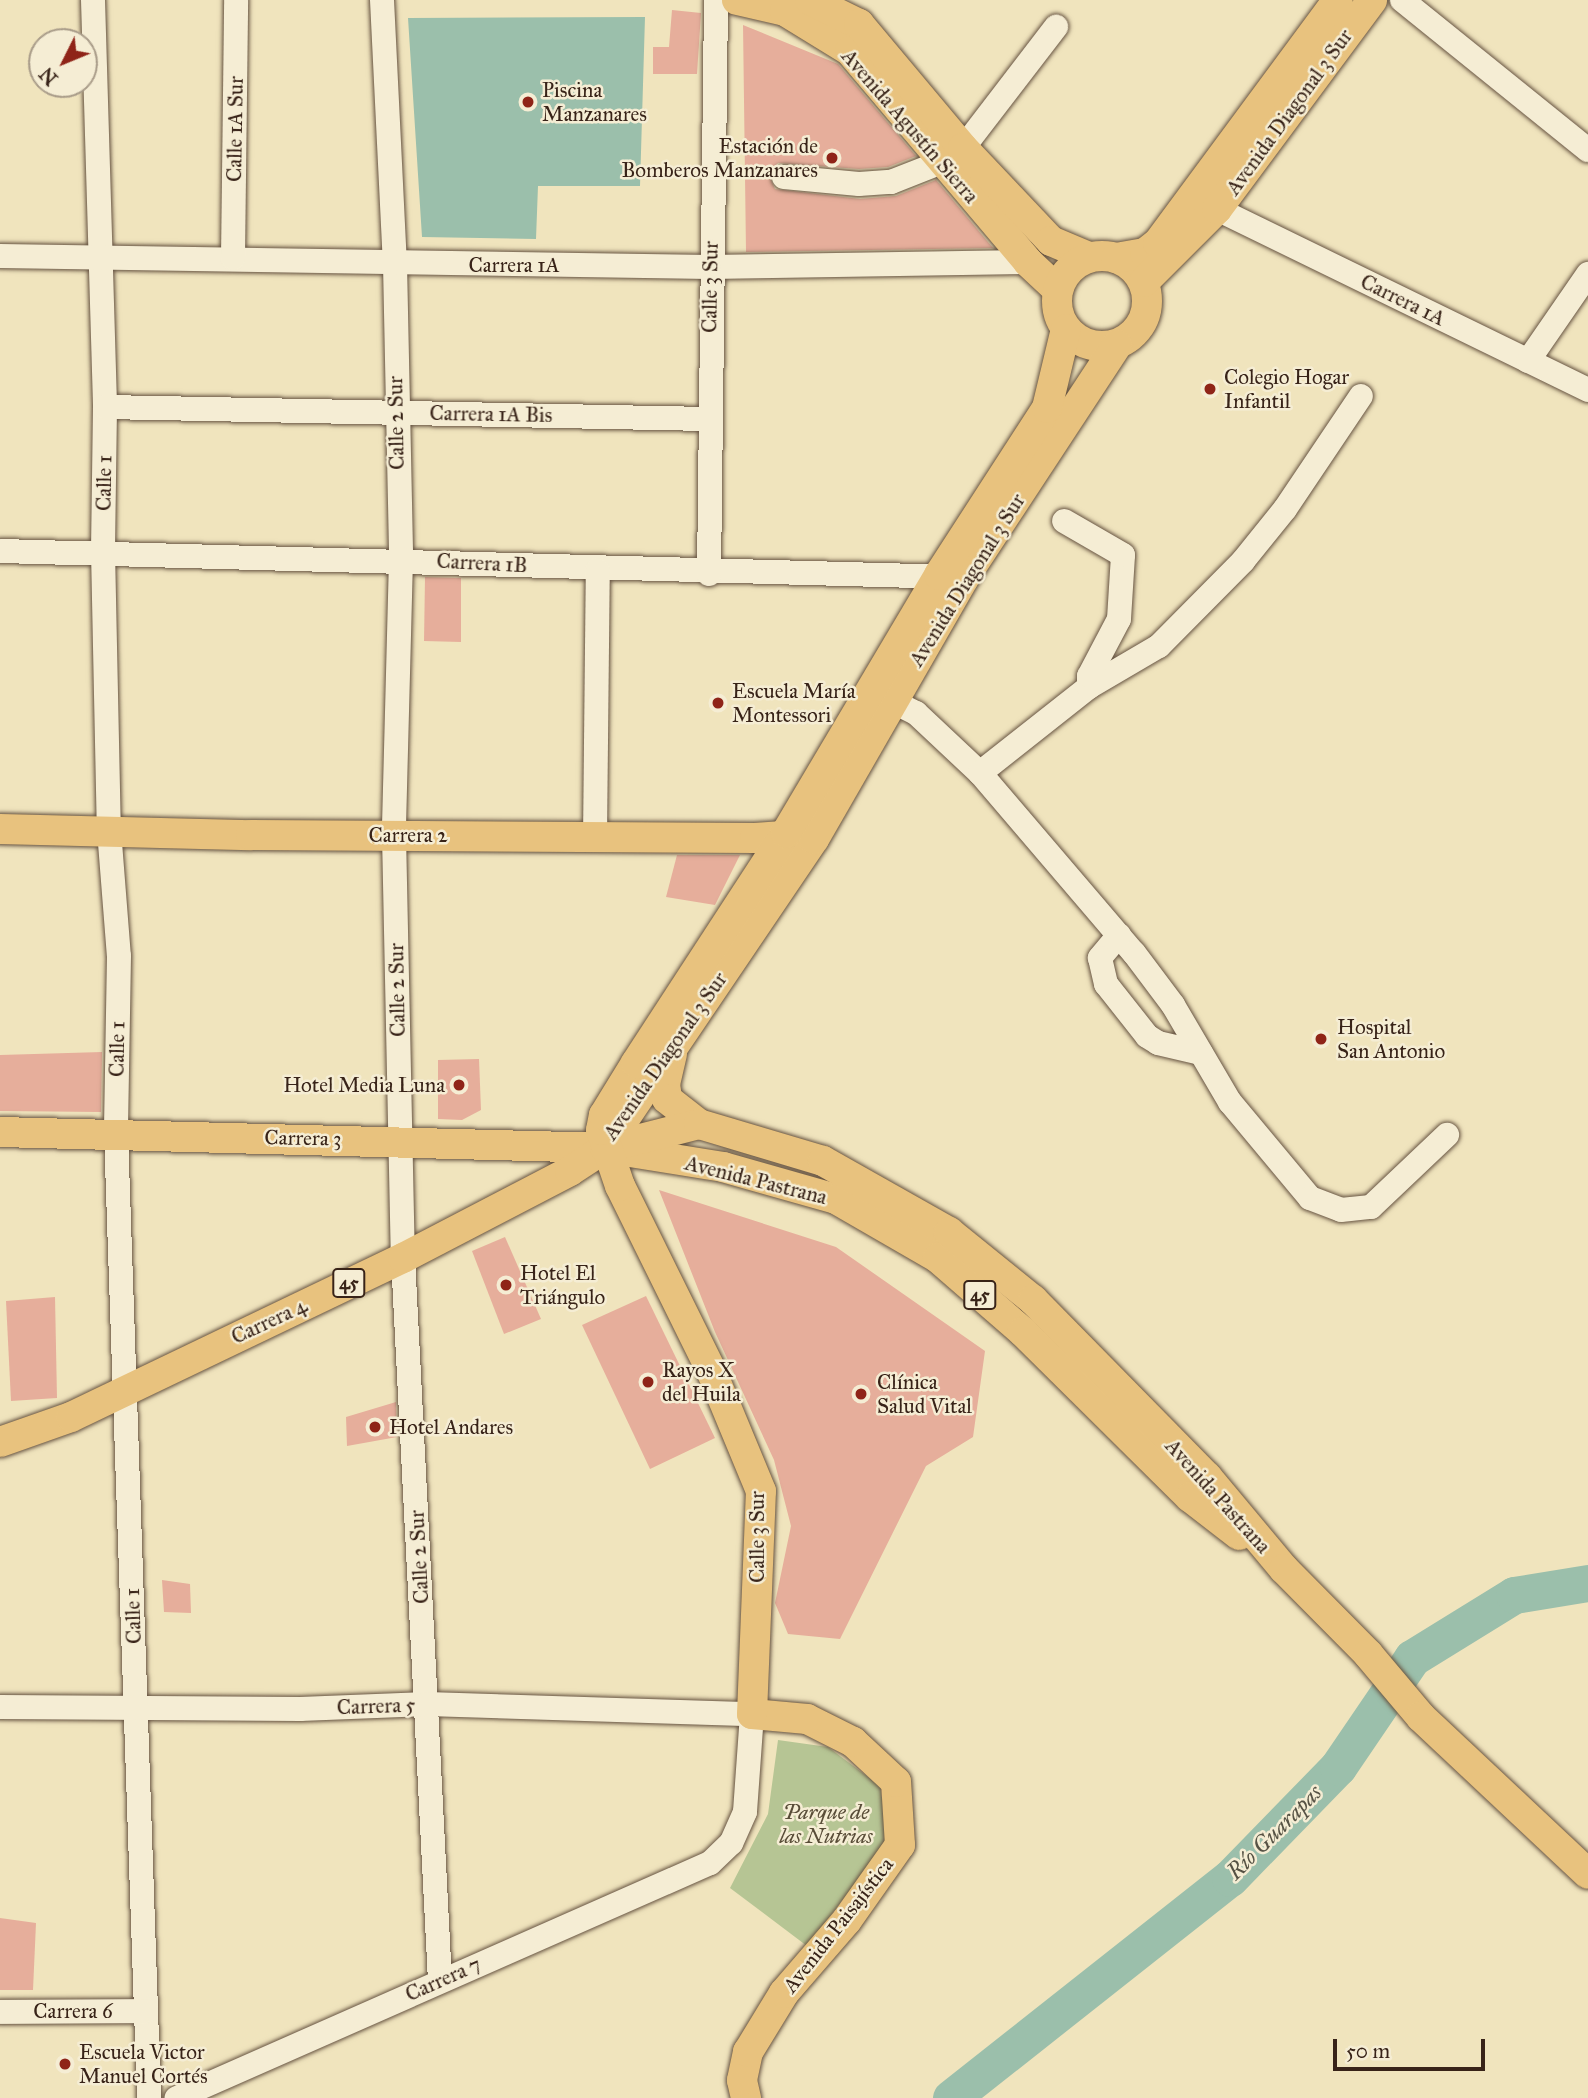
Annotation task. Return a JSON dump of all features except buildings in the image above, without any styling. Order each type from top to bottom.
[{"type":"main road","name":"Avenida Agustín Sierra","points":[[737,0],[785,11],[850,51],[953,155],[1051,241],[1086,256]]},
{"type":"main road","name":"Avenida Agustín Sierra","points":[[810,0],[859,24],[1028,262],[1058,290]]},
{"type":"main road","name":"Avenida Diagonal 3 Sur","points":[[1116,258],[1145,253],[1158,243],[1338,0]]},
{"type":"main road","name":"Avenida Diagonal 3 Sur","points":[[1144,282],[1217,209],[1372,0]]},
{"type":"main road","points":[[1086,256],[1116,258],[1133,267],[1144,282],[1148,307],[1138,331],[1117,345],[1099,347],[1080,341],[1066,329],[1058,312],[1058,290],[1065,275],[1086,256]]},
{"type":"main road","name":"Avenida Diagonal 3 Sur","points":[[605,1148],[675,1043],[800,836],[1047,408],[1066,329]]},
{"type":"main road","name":"Avenida Diagonal 3 Sur","points":[[951,577],[1117,345]]},
{"type":"main road","name":"Carrera 2","points":[[0,829],[595,837],[800,836]]},
{"type":"main road","name":"Avenida Diagonal 3 Sur","points":[[605,1148],[601,1130],[604,1115],[800,836]]},
{"type":"main road","points":[[675,1043],[665,1084],[667,1099],[699,1124]]},
{"type":"main road","name":"Avenida Pastrana","points":[[605,1148],[699,1124],[823,1161],[949,1232],[1033,1300],[1207,1476],[1284,1569],[1368,1654],[1421,1717],[1588,1874]]},
{"type":"main road","name":"Carrera 3","points":[[0,1132],[400,1140],[605,1148]]},
{"type":"main road","name":"Avenida Pastrana","points":[[605,1148],[723,1167],[836,1199],[938,1258],[1023,1332],[1190,1497],[1284,1569]]},
{"type":"main road","name":"Carrera 4","points":[[0,1441],[31,1434],[402,1258],[570,1171],[605,1148]]},
{"type":"main road","name":"Calle 3 Sur","points":[[605,1148],[620,1186],[711,1370],[761,1491],[752,1714]]},
{"type":"main road","name":"Avenida Paisajística","points":[[746,2098],[742,2080],[748,2053],[784,1993],[847,1920],[900,1844],[896,1782],[853,1742],[807,1719],[752,1714]]},
{"type":"street","name":"Calle 1","points":[[93,0],[105,407],[103,551],[109,830],[116,868],[119,956],[116,1134],[149,2098]]},
{"type":"street","name":"Calle 1A Sur","points":[[233,258],[236,0]]},
{"type":"street","name":"Calle 2 Sur","points":[[382,0],[395,264],[395,412],[401,559],[394,835],[402,1258],[440,1980]]},
{"type":"street","name":"Calle 3 Sur","points":[[709,573],[710,267],[716,0]]},
{"type":"street","points":[[1402,0],[1588,150]]},
{"type":"street","points":[[784,177],[859,184],[891,182],[953,155],[1056,27]]},
{"type":"street","name":"Carrera 1A","points":[[1217,209],[1588,390]]},
{"type":"street","name":"Carrera 1A","points":[[0,256],[710,267],[1028,262]]},
{"type":"street","points":[[1528,361],[1588,274]]},
{"type":"street","points":[[979,773],[1089,687],[1159,646],[1243,561],[1285,509],[1361,396]]},
{"type":"street","name":"Carrera 1A Bis","points":[[105,407],[709,419]]},
{"type":"street","points":[[1064,521],[1114,547],[1126,564],[1119,619],[1089,676],[1089,687]]},
{"type":"street","name":"Carrera 1B","points":[[0,551],[401,559],[598,570],[951,577]]},
{"type":"street","points":[[595,837],[598,570]]},
{"type":"street","points":[[882,696],[934,729],[979,773],[1119,936],[1173,1005],[1230,1102],[1310,1198],[1341,1210],[1371,1207],[1447,1135]]},
{"type":"street","points":[[1119,936],[1100,958],[1106,984],[1147,1036],[1157,1043],[1201,1052]]},
{"type":"street","name":"Carrera 5","points":[[0,1707],[427,1704],[752,1714]]},
{"type":"street","name":"Calle 3 Sur","points":[[710,1863],[731,1843],[745,1812],[752,1714]]},
{"type":"street","name":"Carrera 7","points":[[177,2098],[710,1863]]},
{"type":"street","name":"Carrera 6","points":[[0,2012],[146,2011]]},
{"type":"green space","name":"Parque de las Nutrias","points":[[778,1740],[828,1747],[880,1786],[888,1841],[807,1946],[730,1888],[768,1814]]},
{"type":"shaded area","name":"Piscina Manzanares","points":[[645,17],[640,186],[538,186],[536,239],[422,237],[408,18]]},
{"type":"waterway","name":"Río Guarapas","points":[[951,2098],[1230,1878],[1338,1767],[1412,1658],[1514,1595],[1588,1583]]},
{"type":"place","name":"Piscina Manzanares","points":[[528,102]]},
{"type":"place","name":"Estación de Bomberos Manzanares","points":[[832,158]]},
{"type":"place","name":"Colegio Hogar Infantil","points":[[1210,389]]},
{"type":"place","name":"Escuela María Montessori","points":[[718,703]]},
{"type":"place","name":"Hospital San Antonio","points":[[1321,1039]]},
{"type":"place","name":"Hotel Media Luna","points":[[459,1085]]},
{"type":"place","name":"Hotel El Triángulo","points":[[506,1285]]},
{"type":"place","name":"Rayos X del Huila","points":[[648,1382]]},
{"type":"place","name":"Clínica Salud Vital","points":[[861,1394]]},
{"type":"place","name":"Hotel Andares","points":[[375,1427]]},
{"type":"place","name":"Escuela Victor Manuel Cortés","points":[[65,2064]]}]
